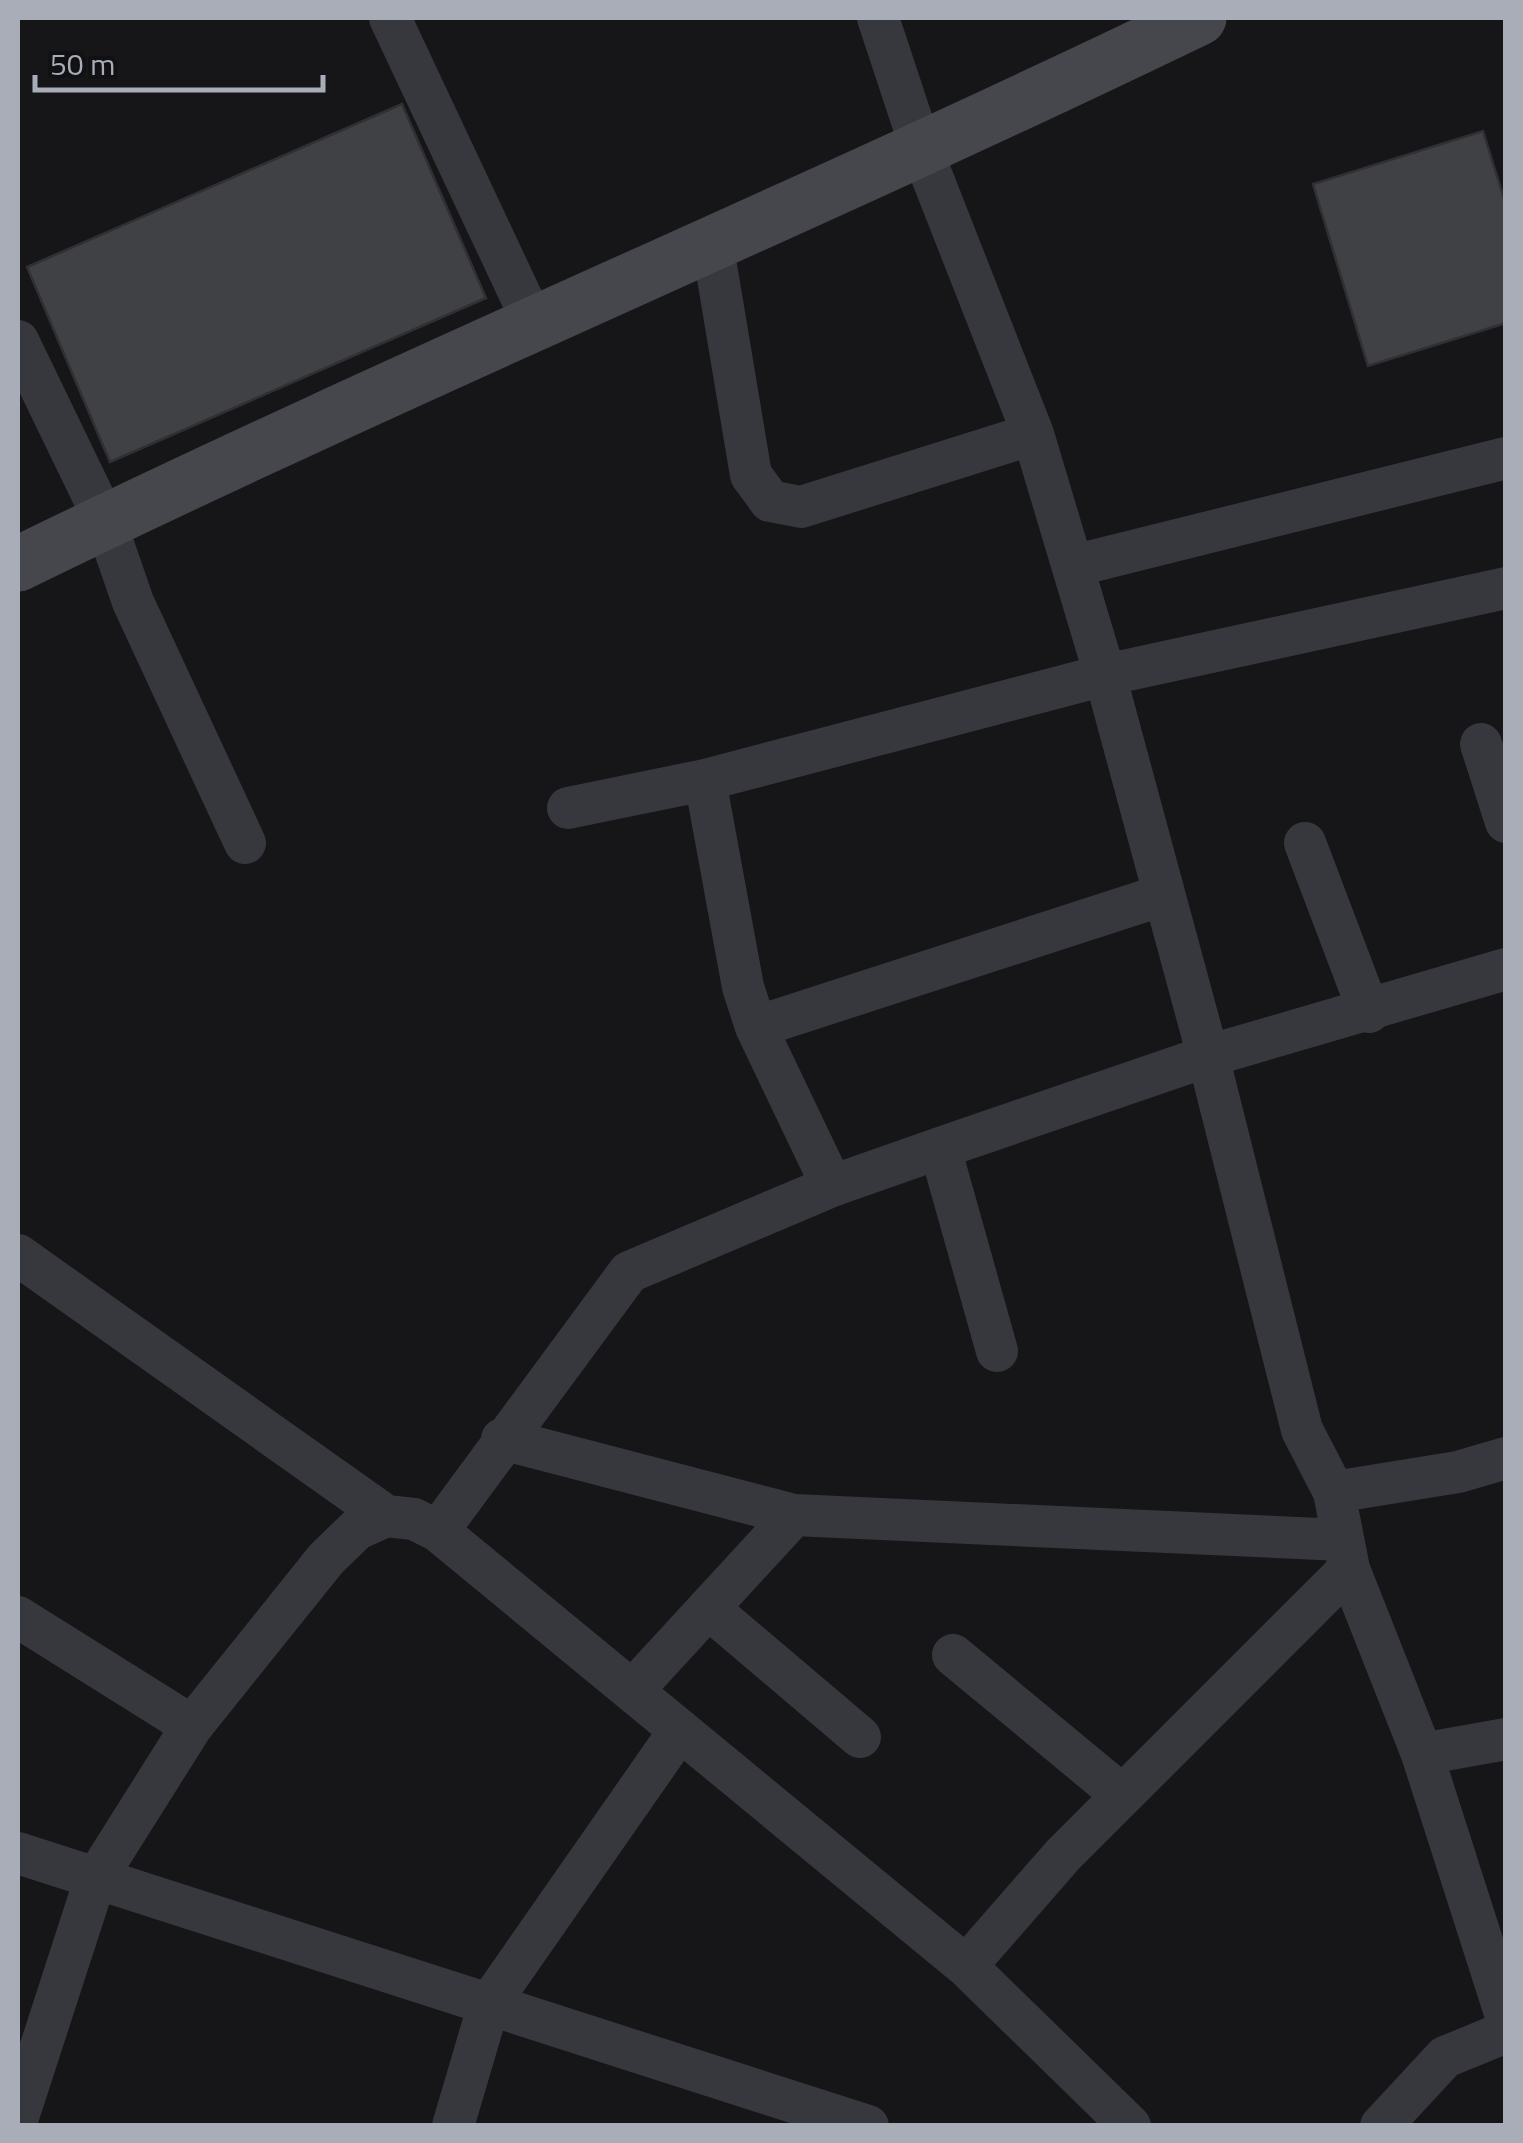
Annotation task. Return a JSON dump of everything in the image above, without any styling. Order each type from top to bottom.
[{"type":"main road","points":[[18,564],[533,322],[922,151],[1198,18]]},
{"type":"street","points":[[390,18],[533,322]]},
{"type":"street","points":[[878,18],[922,151],[1033,434],[1105,676],[1208,1056],[1302,1430],[1334,1492],[1346,1554],[1422,1754],[1492,2033],[1428,2071],[1381,2126]]},
{"type":"street","points":[[712,242],[751,476],[770,501],[801,506],[1033,434]]},
{"type":"street","points":[[18,341],[105,522],[133,602],[245,843]]},
{"type":"street","points":[[1073,566],[1506,458]]},
{"type":"street","points":[[568,808],[705,780],[1105,676],[1506,588]]},
{"type":"street","points":[[1481,744],[1506,822]]},
{"type":"street","points":[[705,780],[744,986],[756,1027],[832,1186]]},
{"type":"street","points":[[1305,843],[1369,1012]]},
{"type":"street","points":[[756,1027],[1163,895]]},
{"type":"street","points":[[438,1531],[502,1439],[629,1272],[832,1186],[940,1148],[1208,1056],[1506,969]]},
{"type":"street","points":[[940,1148],[997,1351]]},
{"type":"street","points":[[23,1271],[386,1516],[414,1520],[438,1531],[966,1966],[1130,2126]]},
{"type":"street","points":[[502,1439],[794,1515],[1346,1554]]},
{"type":"street","points":[[1334,1492],[1458,1472],[1506,1458]]},
{"type":"street","points":[[632,1690],[794,1515]]},
{"type":"street","points":[[18,2117],[95,1880],[192,1726],[326,1559],[357,1529],[386,1516]]},
{"type":"street","points":[[966,1966],[1346,1554]]},
{"type":"street","points":[[708,1608],[860,1737]]},
{"type":"street","points":[[18,1617],[192,1726]]},
{"type":"street","points":[[953,1655],[1122,1795]]},
{"type":"street","points":[[453,2126],[489,2004],[680,1730]]},
{"type":"street","points":[[1422,1754],[1506,1739]]},
{"type":"street","points":[[18,1853],[868,2126]]},
{"type":"building","points":[[402,104],[486,298],[110,462],[27,267]]},
{"type":"building","points":[[1483,131],[1506,205],[1506,323],[1368,366],[1313,184]]}]
